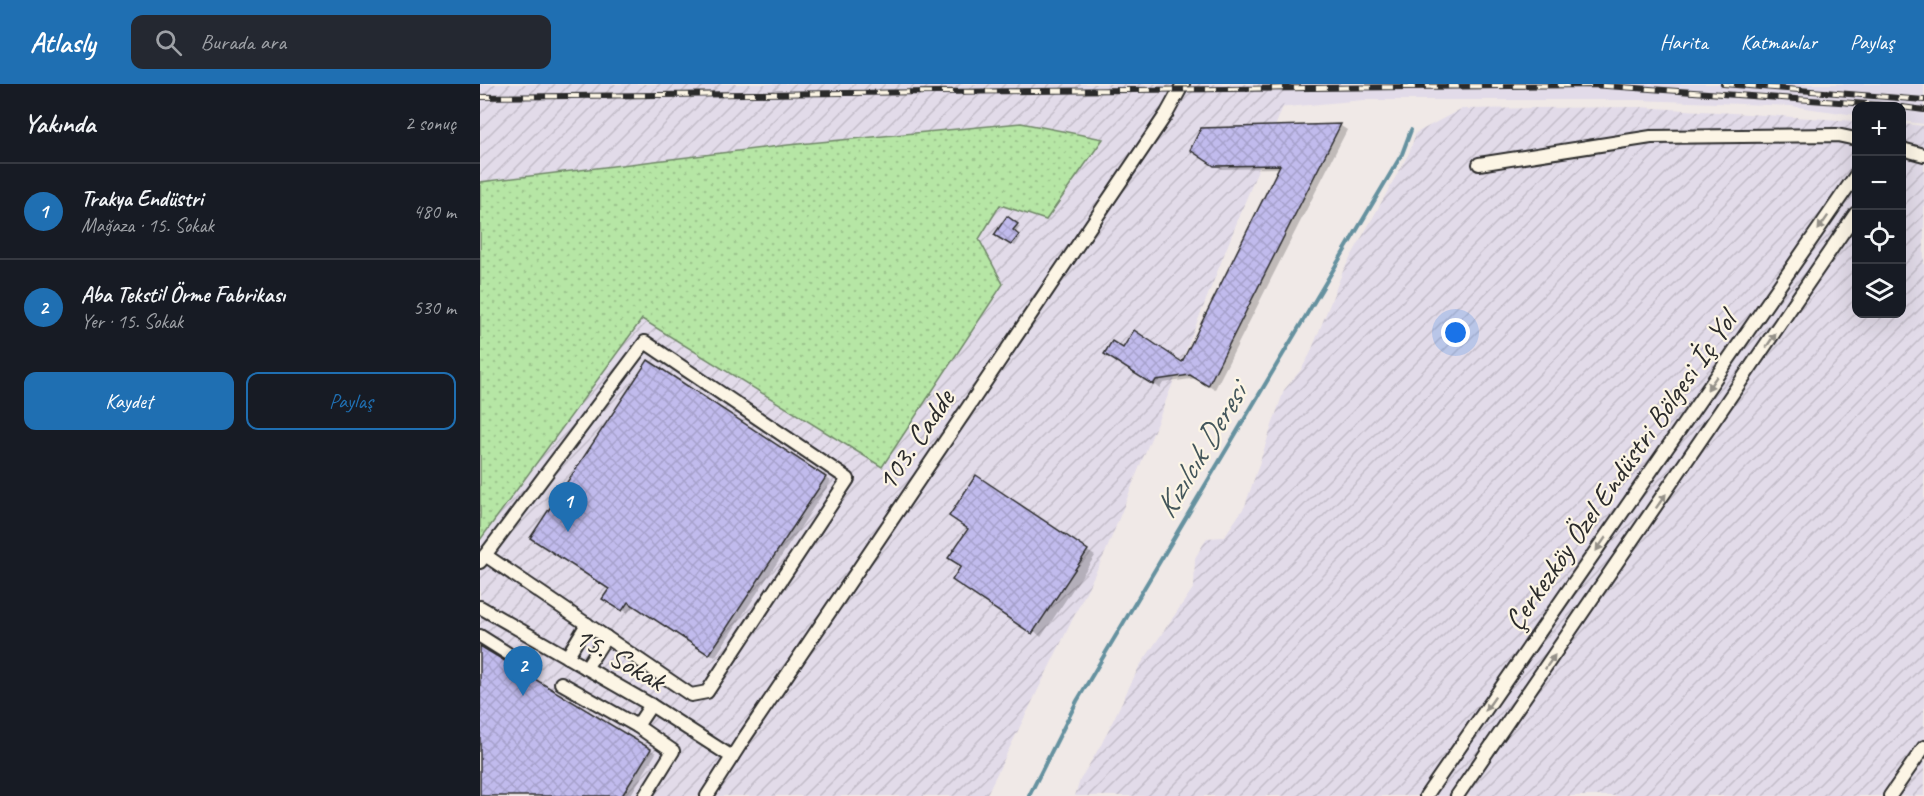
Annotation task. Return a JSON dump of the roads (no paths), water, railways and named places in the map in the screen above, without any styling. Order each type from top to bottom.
[{"type":"street","name":"103. Cadde","points":[[707,796],[1167,114],[1183,84]]},
{"type":"street","points":[[1479,164],[1651,137],[1837,135],[1852,138]]},
{"type":"street","points":[[1906,150],[1924,154]]},
{"type":"street","name":"Çerkezköy Özel Endüstri Bölgesi İç Yol","points":[[1426,796],[1852,182]]},
{"type":"street","name":"Çerkezköy Özel Endüstri Bölgesi İç Yol","points":[[1457,796],[1852,220]]},
{"type":"street","points":[[645,342],[848,479],[707,692],[691,695],[587,624],[483,559],[645,342]]},
{"type":"street","name":"15. Sokak","points":[[480,607],[651,705],[732,757]]},
{"type":"street","points":[[567,657],[587,624]]},
{"type":"street","points":[[480,636],[507,652]]},
{"type":"street","points":[[586,668],[606,637]]},
{"type":"street","points":[[561,683],[637,726],[673,752],[645,796]]},
{"type":"street","points":[[637,726],[651,705]]},
{"type":"street","points":[[1890,796],[1924,747]]},
{"type":"waterway","name":"Kızılcık Deresi","points":[[1029,796],[1077,701],[1402,154],[1411,130]]},
{"type":"railway","points":[[1723,84],[1924,100]]},
{"type":"railway","points":[[480,97],[1592,85],[1852,103]]},
{"type":"railway","points":[[1906,108],[1924,110]]},
{"type":"place","name":"Trakya Endüstri","points":[[568,532]]},
{"type":"place","name":"Aba Tekstil Örme Fabrikası","points":[[523,696]]}]
